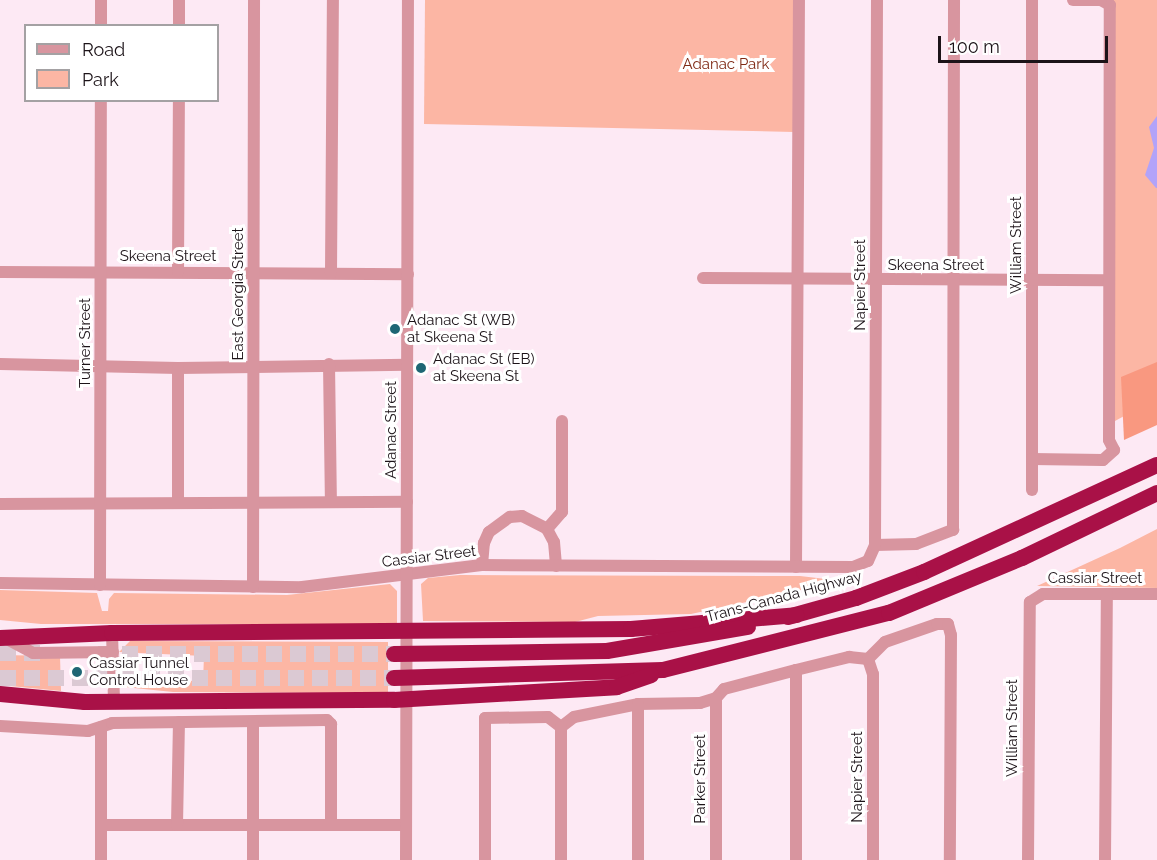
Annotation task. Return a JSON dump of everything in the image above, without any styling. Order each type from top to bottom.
[{"type":"highway","name":"Trans-Canada Highway","points":[[394,654],[607,651],[728,633],[856,598],[924,572],[1157,465]]},
{"type":"highway","points":[[0,694],[114,702],[394,700],[617,687],[663,670],[889,613],[1022,558],[1157,493]]},
{"type":"highway","points":[[3,638],[112,633],[631,629],[796,615]]},
{"type":"highway","points":[[394,678],[663,670]]},
{"type":"street","points":[[101,0],[101,24]]},
{"type":"street","points":[[179,0],[179,24]]},
{"type":"street","name":"East Georgia Street","points":[[253,587],[254,0]]},
{"type":"street","points":[[331,273],[333,0]]},
{"type":"street","name":"Adanac Street","points":[[406,860],[408,0]]},
{"type":"street","points":[[796,567],[799,0]]},
{"type":"street","name":"Napier Street","points":[[875,545],[877,0]]},
{"type":"street","points":[[875,545],[916,544],[953,530],[954,0]]},
{"type":"street","name":"William Street","points":[[1032,0],[1032,490]]},
{"type":"street","points":[[1032,459],[1103,460],[1114,450],[1109,440],[1107,2],[1073,0]]},
{"type":"street","name":"Turner Street","points":[[100,585],[101,102]]},
{"type":"street","points":[[178,272],[179,102]]},
{"type":"street","name":"Skeena Street","points":[[0,272],[408,274]]},
{"type":"street","name":"Skeena Street","points":[[703,278],[799,281],[1109,280]]},
{"type":"street","points":[[0,364],[101,364],[178,368],[329,364],[407,365]]},
{"type":"street","points":[[329,364],[331,501]]},
{"type":"street","points":[[178,368],[178,503]]},
{"type":"street","points":[[547,529],[562,512],[562,422]]},
{"type":"street","points":[[0,504],[407,502]]},
{"type":"street","points":[[482,565],[484,543],[498,523],[522,516],[547,529],[554,542],[556,566]]},
{"type":"street","name":"Cassiar Street","points":[[0,583],[253,587],[330,585],[406,573],[482,565],[796,567],[862,564],[872,556],[875,545]]},
{"type":"street","name":"Cassiar Street","points":[[1033,598],[1043,594],[1157,594]]},
{"type":"street","points":[[1105,860],[1107,594]]},
{"type":"street","name":"William Street","points":[[1028,860],[1029,608],[1033,598]]},
{"type":"street","points":[[561,727],[574,717],[638,704],[700,703],[716,698],[724,689],[796,670],[849,657],[868,659],[885,642],[937,624],[948,624],[950,860]]},
{"type":"street","points":[[112,633],[114,702]]},
{"type":"street","points":[[3,638],[33,653],[113,652]]},
{"type":"street","name":"Napier Street","points":[[868,659],[873,674],[873,860]]},
{"type":"street","points":[[796,670],[796,860]]},
{"type":"street","name":"Parker Street","points":[[716,698],[716,860]]},
{"type":"street","points":[[638,704],[638,860]]},
{"type":"street","points":[[485,860],[485,718],[548,717],[561,727]]},
{"type":"street","points":[[0,726],[88,731],[101,727],[179,722],[253,723],[327,720],[331,724],[331,824]]},
{"type":"street","points":[[177,825],[179,722]]},
{"type":"street","points":[[253,723],[253,860]]},
{"type":"street","points":[[101,727],[101,860]]},
{"type":"street","points":[[561,727],[561,860]]},
{"type":"street","points":[[101,825],[406,825]]},
{"type":"green space","name":"Adanac Park","points":[[425,0],[795,0],[794,132],[424,124]]},
{"type":"green space","points":[[1113,0],[1157,0],[1157,398],[1115,421]]},
{"type":"green space","points":[[1157,529],[1157,588],[1037,586],[1120,548]]},
{"type":"green space","points":[[460,575],[800,576],[843,581],[691,614],[598,616],[575,622],[423,621],[421,584],[428,578]]},
{"type":"green space","points":[[390,584],[397,591],[397,624],[41,624],[0,620],[0,590],[97,593],[102,611],[108,611],[109,599],[114,593],[287,595]]},
{"type":"green space","points":[[130,641],[388,642],[388,693],[173,692],[124,687],[120,680],[203,681],[204,656],[119,652]]},
{"type":"green space","points":[[0,655],[60,656],[61,691],[0,685]]},
{"type":"shaded area","points":[[1157,116],[1156,188],[1145,175],[1154,148],[1149,127]]},
{"type":"shaded area","points":[[1157,362],[1157,425],[1124,440],[1121,377]]},
{"type":"tunnel","points":[[0,653],[43,653]]},
{"type":"tunnel","points":[[98,654],[394,654]]},
{"type":"tunnel","points":[[0,678],[394,678]]},
{"type":"place","name":"Adanac St (WB) at Skeena St","points":[[395,329]]},
{"type":"place","name":"Adanac St (EB) at Skeena St","points":[[421,368]]},
{"type":"place","name":"Cassiar Tunnel Control House","points":[[77,672]]}]
